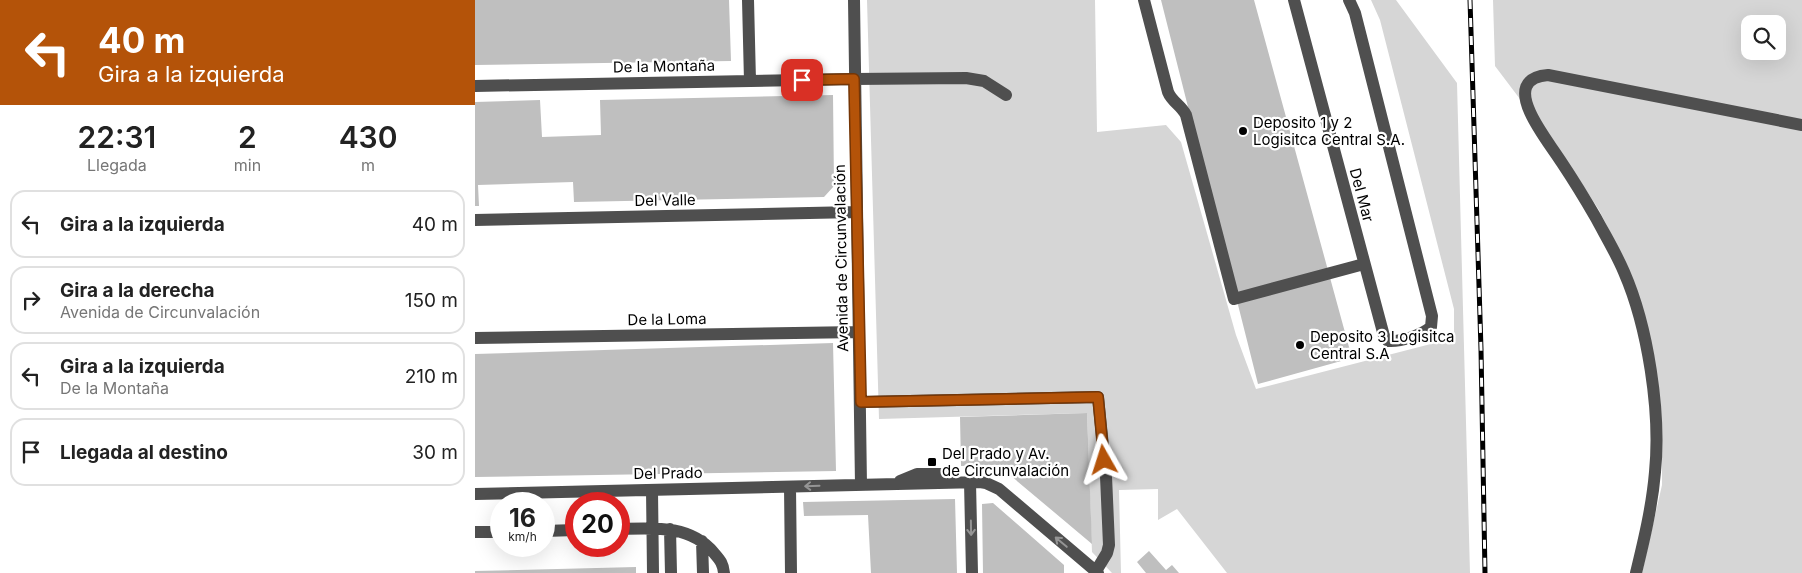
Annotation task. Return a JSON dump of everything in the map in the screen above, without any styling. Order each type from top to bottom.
[{"type":"street","points":[[749,0],[750,81]]},
{"type":"street","name":"Avenida de Circunvalación","points":[[854,0],[861,485]]},
{"type":"street","points":[[1144,0],[1168,92],[1173,101],[1186,115],[1234,299],[1364,264]]},
{"type":"street","name":"Del Mar","points":[[1293,0],[1384,336],[1388,341],[1394,341],[1426,332],[1431,327],[1432,316],[1355,13],[1349,0]]},
{"type":"street","points":[[1636,573],[1650,508],[1655,470],[1655,420],[1652,380],[1644,338],[1635,303],[1624,272],[1570,175],[1535,124],[1525,100],[1525,90],[1528,82],[1534,78],[1548,75],[1802,124]]},
{"type":"street","name":"De la Montaña","points":[[475,86],[966,78],[984,81],[1007,95]]},
{"type":"street","name":"Del Valle","points":[[475,220],[856,212]]},
{"type":"street","name":"De la Loma","points":[[475,338],[859,332]]},
{"type":"street","points":[[861,402],[1098,397],[1106,476],[1109,545],[1107,553],[1097,572],[999,489],[986,483],[861,485]]},
{"type":"street","points":[[970,482],[972,573]]},
{"type":"street","name":"Del Prado","points":[[475,494],[861,485]]},
{"type":"street","points":[[790,487],[791,573]]},
{"type":"street","points":[[652,490],[653,573]]},
{"type":"street","points":[[630,529],[680,530],[706,544],[723,564],[724,573]]},
{"type":"street","points":[[670,529],[671,573]]},
{"type":"street","points":[[475,532],[490,532]]},
{"type":"street","points":[[702,541],[703,573]]},
{"type":"shaded area","points":[[867,0],[1095,0],[1097,132],[1166,125],[1181,142],[1236,335],[1256,389],[1454,338],[1454,309],[1380,20],[1371,0],[1396,0],[1457,83],[1470,573],[1227,573],[1177,509],[1158,520],[1158,489],[1119,490],[1121,573],[1112,573],[1092,552],[1087,413],[879,419]]},
{"type":"shaded area","points":[[1493,0],[1802,0],[1802,573],[1642,573],[1662,485],[1662,432],[1627,266],[1599,210],[1569,164],[1495,66]]},
{"type":"building","points":[[475,0],[729,0],[731,61],[475,65]]},
{"type":"building","name":"Deposito 1 y 2 Logisitca Central S.A.","points":[[1161,0],[1254,0],[1352,358],[1258,384]]},
{"type":"building","points":[[833,95],[834,186],[824,197],[574,202],[573,182],[478,185],[479,206],[475,206],[475,102],[540,100],[542,137],[601,135],[600,100]]},
{"type":"building","points":[[833,343],[836,471],[475,477],[475,354]]},
{"type":"building","points":[[1087,413],[1092,544],[998,465],[961,466],[960,417]]},
{"type":"building","points":[[955,499],[957,573],[871,573],[868,515],[804,516],[803,502]]},
{"type":"building","points":[[993,503],[1064,565],[1064,573],[983,573],[982,504]]},
{"type":"building","points":[[1149,551],[1166,570],[1172,565],[1179,573],[1146,573],[1137,562]]},
{"type":"building","points":[[636,567],[636,573],[475,573],[475,571]]},
{"type":"railway","points":[[1470,0],[1481,349],[1485,573]]},
{"type":"place","name":"Deposito 1 y 2 Logisitca Central S.A.","points":[[1243,131]]},
{"type":"place","name":"Deposito 3 Logisitca Central S.A","points":[[1300,345]]},
{"type":"place","name":"Del Prado y Av. de Circunvalación","points":[[932,462]]},
{"type":"route","points":[[802,80],[854,79],[861,402],[1098,397],[1104,460]]}]
